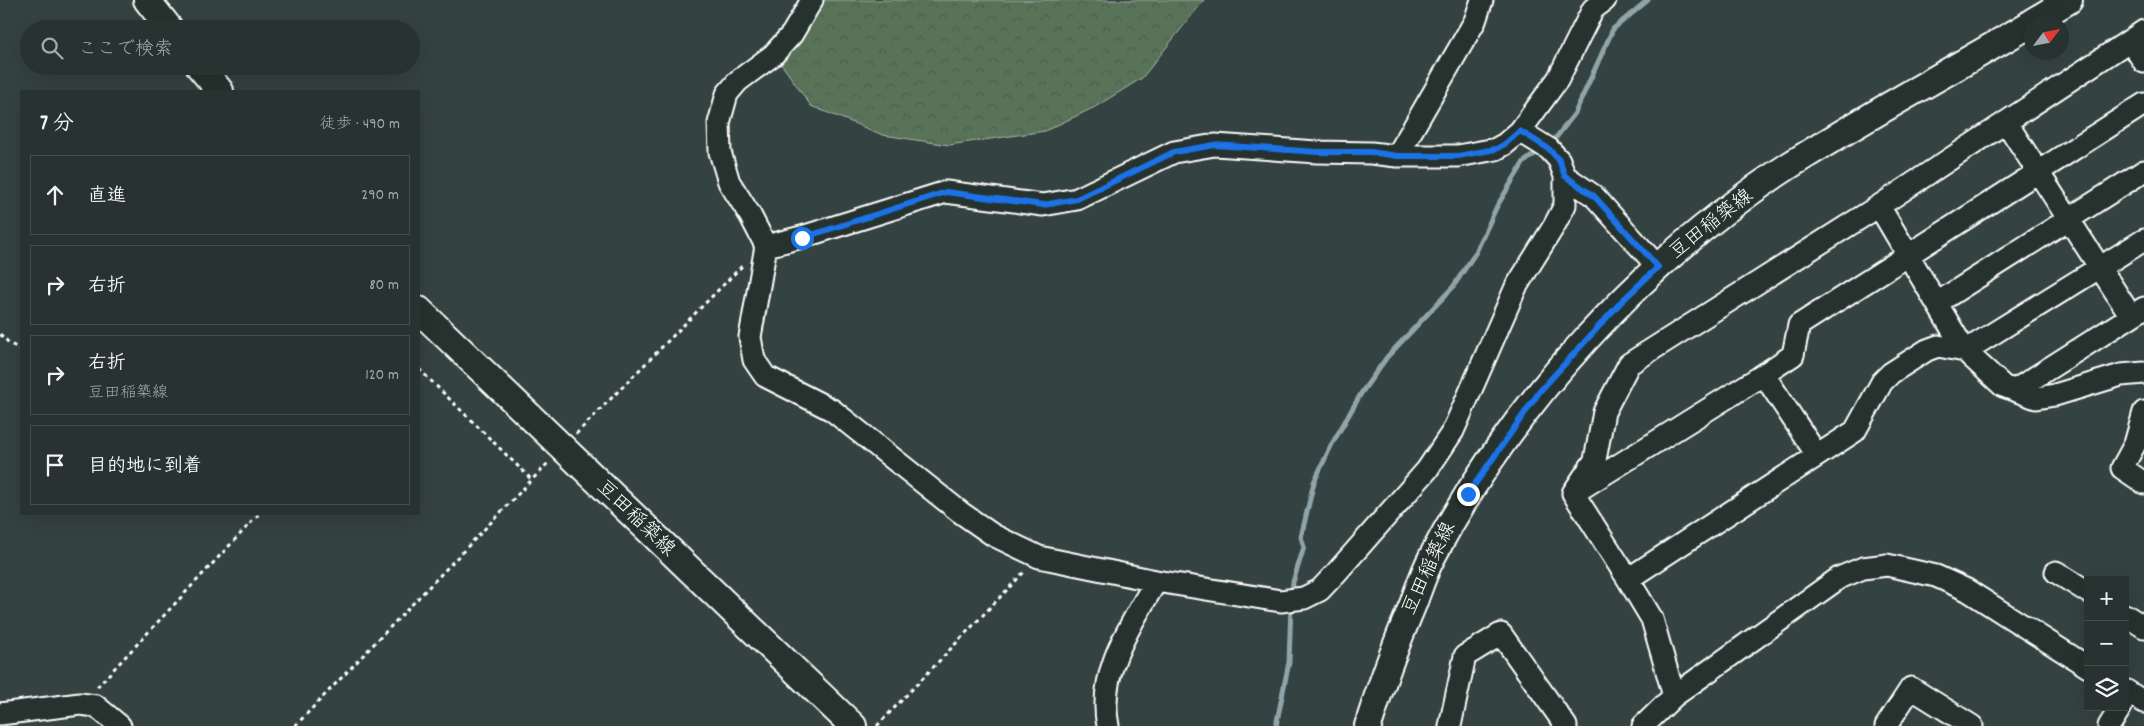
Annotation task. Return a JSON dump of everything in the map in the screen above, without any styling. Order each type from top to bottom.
[{"type":"main road","points":[[147,0],[163,20]]},
{"type":"main road","name":"豆田稲築線","points":[[2045,15],[2069,0]]},
{"type":"main road","name":"豆田稲築線","points":[[1368,726],[1389,660],[1431,559],[1468,494],[1540,391],[1610,315],[1658,267],[1723,214],[1788,166],[2024,28]]},
{"type":"main road","points":[[207,75],[219,90]]},
{"type":"main road","name":"豆田稲築線","points":[[420,311],[853,726]]},
{"type":"street","points":[[812,0],[786,41],[773,55],[738,81],[727,94],[719,123],[720,152],[729,182],[750,215],[766,246],[750,337],[754,360],[765,376],[832,410],[960,512],[993,535],[1039,557],[1156,581],[1281,601],[1304,598],[1320,590],[1427,470],[1454,431],[1516,287],[1565,205],[1565,176],[1559,160],[1549,149],[1520,131]]},
{"type":"street","points":[[1397,156],[1475,21],[1482,0]]},
{"type":"street","points":[[766,246],[802,238],[946,192],[1043,205],[1077,199],[1174,152],[1215,145],[1317,152],[1371,152],[1397,156],[1458,156],[1479,153],[1505,144],[1520,131],[1558,79],[1593,9],[1605,0]]},
{"type":"street","points":[[1573,493],[1595,460],[1604,412],[1629,364],[1879,206],[2137,36],[2144,62]]},
{"type":"street","points":[[1573,493],[1764,375],[1792,355],[1799,325],[2144,104]]},
{"type":"street","points":[[2006,122],[2099,269],[2137,312],[2015,390]]},
{"type":"street","points":[[1937,303],[2144,171]]},
{"type":"street","points":[[1565,176],[1594,196],[1658,267]]},
{"type":"street","points":[[1879,206],[1965,351],[2003,386],[2036,398],[2055,395],[2121,375],[2144,373]]},
{"type":"street","points":[[1628,578],[1855,431],[1882,382],[1891,373],[1927,350],[1938,346],[1965,351],[2144,240]]},
{"type":"street","points":[[1764,375],[1817,455]]},
{"type":"street","points":[[2144,412],[2135,444],[2122,468],[2144,483]]},
{"type":"street","points":[[1573,493],[1652,619],[1674,696]]},
{"type":"street","points":[[1643,726],[1674,696],[1839,578],[1863,568],[1887,565],[1936,576],[1967,590],[2086,666]]},
{"type":"street","points":[[2056,572],[2084,590]]},
{"type":"street","points":[[1108,726],[1106,714],[1108,682],[1120,645],[1156,581]]},
{"type":"street","points":[[1450,726],[1465,656],[1500,634],[1566,726]]},
{"type":"street","points":[[1886,726],[1912,688],[1972,726]]},
{"type":"street","points":[[0,714],[80,704],[96,706],[120,726]]},
{"type":"street","points":[[2109,726],[2120,711]]},
{"type":"path","points":[[295,726],[562,449],[738,270],[766,246]]},
{"type":"path","points":[[0,334],[10,344],[20,349]]},
{"type":"path","points":[[420,370],[532,480]]},
{"type":"path","points":[[80,704],[258,515]]},
{"type":"path","points":[[877,726],[1039,557]]},
{"type":"green space","points":[[820,0],[1204,0],[1142,78],[1095,107],[1045,131],[949,145],[883,135],[811,106],[777,58]]},
{"type":"waterway","points":[[1549,143],[1555,139],[1575,113],[1613,29],[1648,0]]},
{"type":"waterway","points":[[1292,594],[1293,582],[1304,547],[1301,537],[1314,482],[1332,444],[1362,392],[1387,357],[1453,287],[1476,252],[1497,206],[1524,162],[1540,150]]},
{"type":"waterway","points":[[1276,726],[1289,662],[1291,605]]},
{"type":"route","points":[[802,238],[849,221],[946,192],[1043,205],[1077,199],[1174,152],[1215,145],[1317,152],[1371,152],[1397,156],[1458,156],[1496,149],[1520,131],[1549,149],[1559,160],[1565,176],[1594,196],[1658,267],[1622,301],[1540,391],[1468,494]]}]
